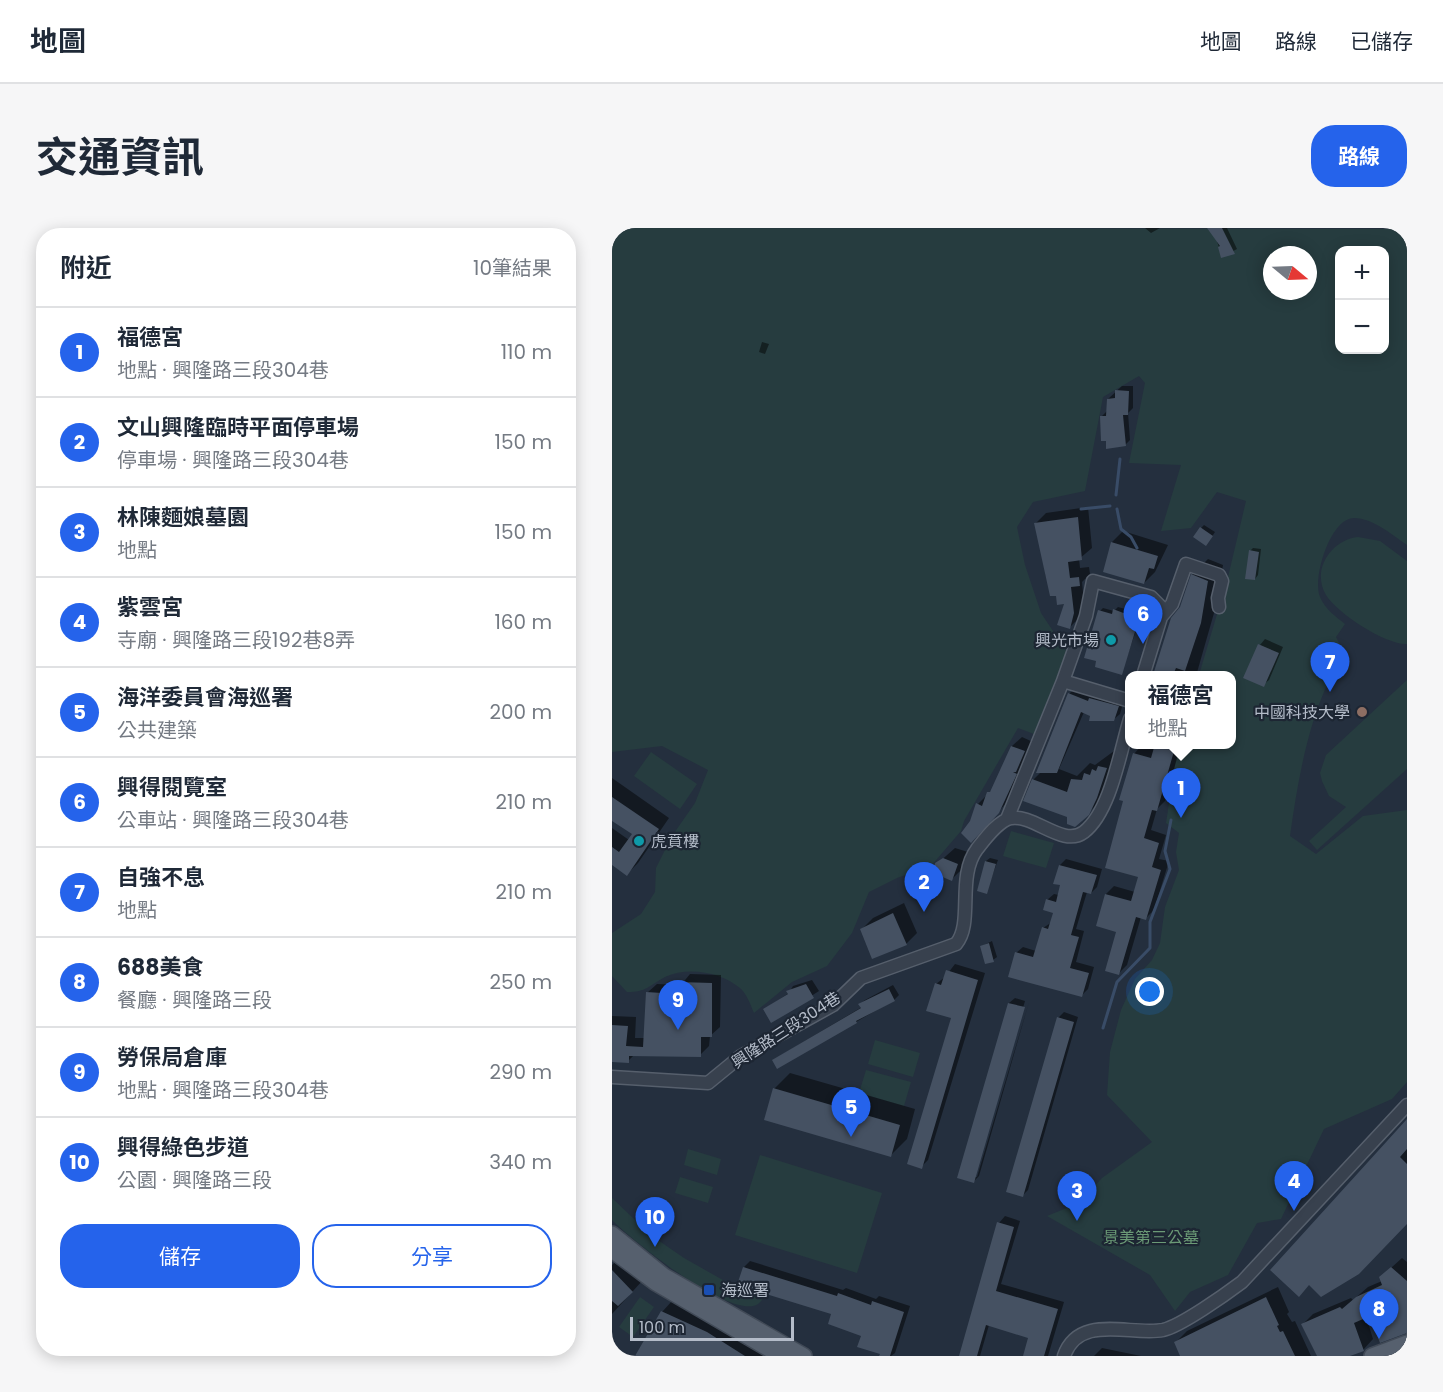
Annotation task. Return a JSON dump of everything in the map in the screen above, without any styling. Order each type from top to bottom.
[{"type":"main road","points":[[612,1234],[663,1276],[800,1355]]},
{"type":"main road","points":[[612,1250],[656,1283],[781,1356]]},
{"type":"main road","points":[[1372,1356],[1407,1342]]},
{"type":"street","points":[[1144,671],[1161,617],[1172,604],[1186,564],[1219,574],[1222,581],[1218,598],[1219,607]]},
{"type":"street","name":"興隆路三段304巷","points":[[612,1077],[708,1083],[741,1056],[833,1005],[861,978],[956,944],[963,931],[969,865],[978,848],[1007,819],[1063,681],[1086,616],[1093,581],[1156,600],[1161,607],[1161,617]]},
{"type":"street","points":[[1063,681],[1125,700]]},
{"type":"street","points":[[1007,819],[1023,819],[1069,836],[1085,831],[1105,802],[1125,736]]},
{"type":"street","points":[[1064,1356],[1071,1344],[1086,1332],[1107,1328],[1163,1330],[1229,1292],[1245,1279],[1407,1105]]},
{"type":"green space","name":"景美第三公墓","points":[[612,228],[1407,229],[1407,545],[1375,524],[1354,518],[1345,521],[1337,528],[1325,551],[1318,588],[1325,605],[1345,624],[1336,637],[1345,655],[1328,683],[1313,723],[1299,779],[1290,836],[1316,854],[1363,816],[1407,810],[1407,1082],[1392,1099],[1324,1129],[1281,1219],[1257,1223],[1228,1275],[1190,1292],[1175,1311],[1150,1275],[1047,1216],[1079,1203],[1102,1178],[1152,1142],[1107,1095],[1110,1052],[1121,1010],[1135,979],[1152,960],[1160,943],[1165,907],[1179,870],[1176,852],[1179,833],[1166,823],[1177,749],[1236,749],[1236,671],[1200,671],[1228,577],[1246,501],[1217,492],[1191,528],[1161,531],[1181,465],[1129,463],[1145,383],[1139,376],[1103,397],[1085,491],[1033,502],[1017,527],[1025,565],[1041,613],[1067,652],[1034,734],[1018,728],[964,821],[961,831],[931,866],[897,878],[869,892],[852,933],[827,966],[792,982],[754,1013],[740,988],[724,978],[704,972],[674,974],[643,990],[634,992],[627,992],[612,976],[612,933],[641,914],[655,892],[656,868],[672,836],[695,803],[708,770],[662,746],[612,752]]},
{"type":"green space","points":[[1358,537],[1380,541],[1407,561],[1407,644],[1387,639],[1363,627],[1341,611],[1326,595],[1321,576],[1326,558],[1340,544]]},
{"type":"green space","points":[[1407,680],[1407,769],[1317,850],[1309,841],[1346,807],[1329,796],[1322,781],[1320,773],[1326,755]]},
{"type":"green space","points":[[651,752],[697,784],[680,809],[634,776]]},
{"type":"green space","points":[[1011,831],[1054,843],[1046,868],[1003,856]]},
{"type":"green space","points":[[875,1040],[920,1053],[913,1077],[868,1064]]},
{"type":"green space","points":[[866,1070],[911,1082],[904,1106],[859,1093]]},
{"type":"green space","points":[[688,1149],[721,1159],[717,1175],[684,1165]]},
{"type":"green space","points":[[760,1155],[882,1193],[857,1273],[735,1235]]},
{"type":"green space","points":[[680,1177],[713,1187],[708,1203],[675,1193]]},
{"type":"green space","points":[[612,1198],[652,1236],[684,1258],[737,1288],[739,1281],[768,1289],[762,1299],[753,1306],[739,1305],[721,1298],[680,1274],[639,1244],[612,1220]]},
{"type":"green space","points":[[640,1297],[654,1307],[633,1337],[619,1327]]},
{"type":"building","points":[[1207,228],[1222,228],[1235,254],[1221,258],[1218,247],[1220,246]]},
{"type":"building","points":[[1115,390],[1129,391],[1128,415],[1123,415],[1126,446],[1106,449],[1106,441],[1101,441],[1100,416],[1106,416],[1107,399],[1115,398]]},
{"type":"building","points":[[1078,517],[1082,560],[1068,562],[1070,578],[1079,577],[1080,586],[1071,587],[1074,613],[1070,629],[1057,625],[1064,604],[1057,605],[1056,596],[1050,596],[1034,523]]},
{"type":"building","points":[[1200,527],[1213,536],[1206,546],[1193,537]]},
{"type":"building","points":[[1111,542],[1158,556],[1154,569],[1149,568],[1144,584],[1103,572]]},
{"type":"building","points":[[1249,550],[1259,552],[1255,580],[1245,579]]},
{"type":"building","points":[[1191,574],[1208,581],[1201,623],[1185,671],[1176,668],[1175,671],[1154,671],[1171,618],[1180,607]]},
{"type":"building","name":"興光市場","points":[[1113,609],[1126,614],[1125,619],[1138,622],[1122,675],[1095,667],[1096,661],[1084,658],[1098,610],[1112,614]]},
{"type":"building","points":[[1258,644],[1279,653],[1264,687],[1243,678]]},
{"type":"building","points":[[1068,693],[1088,701],[1089,698],[1119,706],[1114,721],[1089,721],[1090,716],[1081,712],[1057,773],[1036,773]]},
{"type":"building","points":[[1011,746],[1025,751],[1016,772],[1013,772],[1017,774],[999,813],[971,843],[961,833],[970,821],[976,803],[982,806]]},
{"type":"building","points":[[1154,749],[1175,749],[1157,811],[1152,810],[1144,838],[1159,843],[1152,867],[1161,870],[1146,920],[1136,917],[1119,975],[1105,971],[1116,932],[1096,926],[1105,894],[1131,901],[1138,877],[1105,868],[1123,801],[1119,800],[1133,753],[1151,758]]},
{"type":"building","points":[[1098,766],[1107,768],[1097,798],[1089,815],[1075,827],[1067,824],[1067,817],[1023,801],[1032,779],[1067,792],[1071,779],[1082,780],[1084,773],[1090,775],[1092,769],[1096,771]]},
{"type":"building","name":"虎賁樓","points":[[612,797],[659,829],[627,876],[612,865],[612,847],[619,852],[632,834],[612,821]]},
{"type":"building","points":[[943,858],[958,864],[952,881],[933,873],[935,863]]},
{"type":"building","points":[[985,861],[996,864],[987,894],[977,891]]},
{"type":"building","points":[[1059,865],[1097,875],[1091,894],[1083,892],[1071,935],[1079,937],[1070,968],[1089,973],[1082,997],[1008,977],[1015,952],[1033,957],[1042,927],[1048,929],[1053,913],[1043,910],[1046,899],[1056,902],[1060,885],[1053,884]]},
{"type":"building","points":[[893,913],[907,945],[872,959],[860,929]]},
{"type":"building","points":[[989,943],[994,962],[985,964],[980,946]]},
{"type":"building","points":[[946,970],[978,980],[922,1169],[907,1164],[951,1018],[926,1011],[935,983],[941,985]]},
{"type":"building","points":[[679,982],[712,983],[712,1037],[701,1037],[701,1057],[629,1056],[629,1063],[612,1062],[612,1025],[628,1026],[626,1046],[643,1047],[646,992],[679,994]]},
{"type":"building","points":[[806,984],[814,998],[771,1023],[763,1009],[788,994],[786,991]]},
{"type":"building","points":[[889,989],[895,1001],[856,1021],[857,1023],[777,1069],[772,1060],[861,1008],[858,1004]]},
{"type":"building","points":[[1008,1003],[1025,1007],[974,1183],[957,1178]]},
{"type":"building","points":[[1057,1017],[1074,1022],[1023,1197],[1006,1192]]},
{"type":"building","points":[[773,1088],[900,1125],[891,1157],[764,1120]]},
{"type":"building","points":[[1407,1119],[1407,1149],[1400,1157],[1407,1164],[1407,1224],[1359,1274],[1321,1297],[1309,1285],[1299,1297],[1270,1270]]},
{"type":"building","points":[[997,1222],[1014,1227],[996,1291],[1058,1309],[1044,1356],[1023,1356],[1028,1338],[986,1325],[977,1356],[959,1356]]},
{"type":"building","points":[[743,1267],[837,1296],[838,1293],[871,1305],[872,1301],[904,1312],[890,1356],[879,1356],[880,1354],[857,1347],[861,1336],[828,1324],[831,1314],[737,1285]]},
{"type":"building","points":[[1391,1267],[1407,1281],[1407,1333],[1380,1343],[1370,1316],[1354,1323],[1364,1351],[1350,1356],[1317,1356],[1301,1324],[1340,1307],[1342,1309],[1356,1297],[1382,1285],[1379,1277]]},
{"type":"building","points":[[612,1270],[633,1292],[618,1306],[612,1301]]},
{"type":"building","points":[[1266,1297],[1279,1325],[1277,1326],[1280,1332],[1283,1331],[1295,1356],[1180,1356],[1174,1342]]},
{"type":"building","points":[[661,1311],[707,1332],[745,1356],[635,1356]]},
{"type":"waterway","points":[[1116,495],[1120,459]]},
{"type":"waterway","points":[[1081,509],[1110,506]]},
{"type":"waterway","points":[[1117,509],[1121,529],[1131,537],[1137,548]]},
{"type":"waterway","points":[[1103,1028],[1117,982],[1150,948],[1150,922],[1170,869],[1165,851],[1171,820]]},
{"type":"place","name":"興光市場","points":[[1111,640]]},
{"type":"place","name":"興得閱覽室","points":[[1143,644]]},
{"type":"place","name":"自強不息","points":[[1330,692]]},
{"type":"place","name":"中國科技大學","points":[[1362,712]]},
{"type":"place","name":"福德宮","points":[[1181,818]]},
{"type":"place","name":"虎賁樓","points":[[639,841]]},
{"type":"place","name":"文山興隆臨時平面停車場","points":[[924,912]]},
{"type":"place","name":"勞保局倉庫","points":[[678,1030]]},
{"type":"place","name":"海洋委員會海巡署","points":[[851,1137]]},
{"type":"place","name":"紫雲宮","points":[[1294,1211]]},
{"type":"place","name":"林陳麵娘墓園","points":[[1077,1221]]},
{"type":"place","name":"興得綠色步道","points":[[655,1247]]},
{"type":"place","name":"海巡署","points":[[709,1290]]},
{"type":"place","name":"688美食","points":[[1379,1339]]}]
